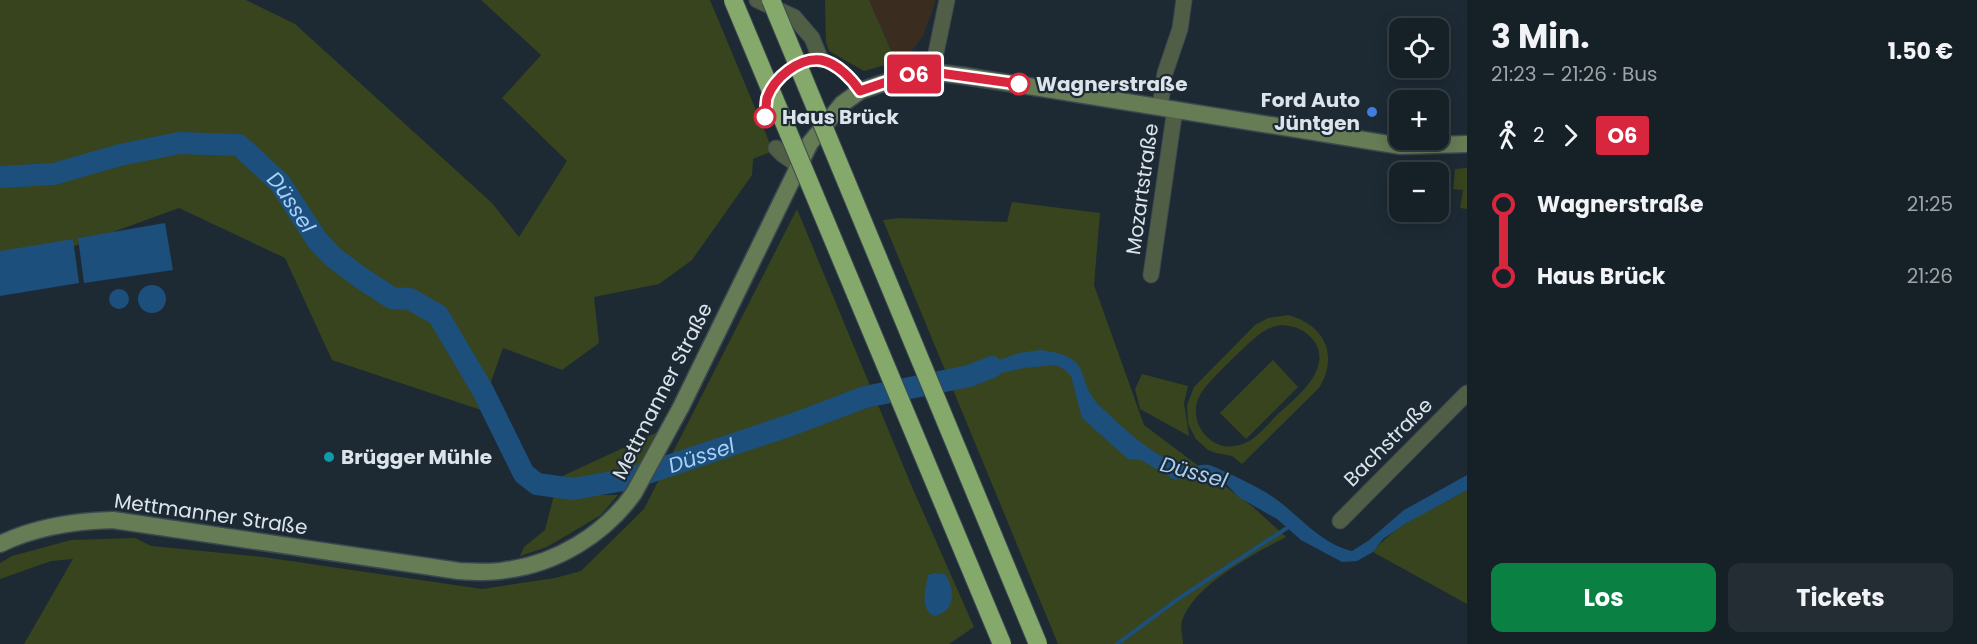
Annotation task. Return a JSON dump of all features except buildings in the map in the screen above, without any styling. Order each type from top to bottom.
[{"type":"highway","points":[[733,0],[1002,644]]},
{"type":"highway","points":[[771,0],[1038,644]]},
{"type":"main road","name":"Mettmanner Straße","points":[[0,544],[54,525],[86,520],[113,520],[459,571],[507,570],[541,562],[573,548],[607,523],[626,505],[634,493],[658,451],[810,143],[842,104],[860,91],[907,75],[932,72],[1019,84],[1401,146],[1467,144]]},
{"type":"street","points":[[757,0],[794,17],[812,38],[821,60]]},
{"type":"street","points":[[932,72],[947,0]]},
{"type":"street","points":[[1167,108],[1165,74],[1180,29],[1184,0]]},
{"type":"street","name":"Mozartstraße","points":[[1151,275],[1167,108]]},
{"type":"street","points":[[776,147],[798,165]]},
{"type":"street","name":"Bachstraße","points":[[1340,521],[1467,393]]},
{"type":"shaded area","points":[[869,0],[936,0],[923,36],[910,53],[896,62]]},
{"type":"green space","points":[[0,0],[246,0],[295,24],[492,203],[519,237],[567,161],[502,98],[541,55],[481,0],[710,0],[773,151],[753,159],[752,175],[692,260],[659,284],[594,297],[599,343],[562,370],[503,348],[481,410],[332,360],[285,258],[179,208],[0,273]]},
{"type":"green space","points":[[825,0],[869,0],[896,62],[864,71],[829,51],[826,42]]},
{"type":"green space","points":[[1467,168],[1467,209],[1460,208],[1463,190],[1453,189],[1455,169]]},
{"type":"green space","points":[[1012,202],[1100,213],[1094,285],[1144,425],[1253,507],[1286,537],[1226,572],[1199,595],[1188,608],[1182,621],[1183,644],[1058,644],[883,220],[900,218],[1007,222]]},
{"type":"green space","points":[[797,209],[912,487],[974,627],[949,644],[24,644],[73,559],[51,561],[0,579],[0,563],[12,556],[71,540],[135,538],[151,546],[263,557],[482,589],[555,578],[581,571],[644,509]]},
{"type":"green space","points":[[1288,315],[1311,326],[1325,343],[1328,364],[1319,388],[1242,464],[1232,456],[1208,450],[1196,439],[1188,424],[1187,405],[1194,387],[1255,325],[1268,318]],"holes":[[[1282,325],[1304,331],[1314,341],[1319,352],[1316,373],[1301,392],[1254,438],[1234,446],[1215,443],[1199,426],[1196,411],[1200,395],[1219,372],[1261,333]]]},
{"type":"green space","points":[[1273,360],[1298,387],[1246,439],[1220,413]]},
{"type":"green space","points":[[1142,374],[1188,386],[1184,403],[1189,436],[1140,409],[1135,389]]},
{"type":"green space","points":[[662,430],[639,470],[566,482],[556,479]]},
{"type":"green space","points":[[1467,490],[1467,604],[1373,552],[1404,524]]},
{"type":"green space","points":[[554,495],[618,495],[601,515],[547,547],[520,556],[524,547],[545,530]]},
{"type":"water","points":[[165,223],[173,270],[84,283],[78,238]]},
{"type":"water","points":[[73,239],[79,283],[0,296],[0,251]]},
{"type":"water","points":[[152,285],[162,289],[166,299],[162,309],[152,313],[142,309],[138,299],[142,289]]},
{"type":"water","points":[[115,289],[123,289],[129,295],[129,303],[123,309],[115,309],[109,303],[109,295]]},
{"type":"water","points":[[1040,350],[1058,353],[1077,364],[1092,397],[1101,407],[1159,455],[1182,465],[1209,465],[1249,483],[1280,502],[1318,535],[1352,551],[1368,541],[1404,510],[1467,475],[1467,490],[1405,524],[1383,539],[1373,552],[1357,561],[1342,562],[1301,540],[1277,519],[1240,498],[1226,484],[1184,477],[1175,480],[1141,460],[1128,459],[1082,418],[1071,376],[1062,368],[1055,365],[1024,368],[997,374],[971,386],[962,374],[1019,353]]},
{"type":"water","points":[[945,574],[949,580],[952,600],[946,610],[934,616],[926,608],[925,598],[928,575]]},
{"type":"waterway","name":"Düssel","points":[[0,177],[54,174],[120,155],[179,143],[239,145],[280,183],[317,240],[333,257],[392,298],[410,299],[438,315],[482,389],[524,474],[537,484],[573,489],[629,479],[791,425],[865,397],[969,376],[992,367]]},
{"type":"waterway","points":[[1117,644],[1178,599],[1290,526]]},
{"type":"bus line","name":"O6","points":[[765,117],[768,98],[781,76],[801,63],[821,60],[850,76],[860,91],[907,75],[932,72],[1019,84]]},
{"type":"place","name":"Wagnerstraße","points":[[1019,84]]},
{"type":"place","name":"Ford Auto Jüntgen","points":[[1372,112]]},
{"type":"place","name":"Haus Brück","points":[[765,117]]},
{"type":"place","name":"Brügger Mühle","points":[[329,457]]}]
